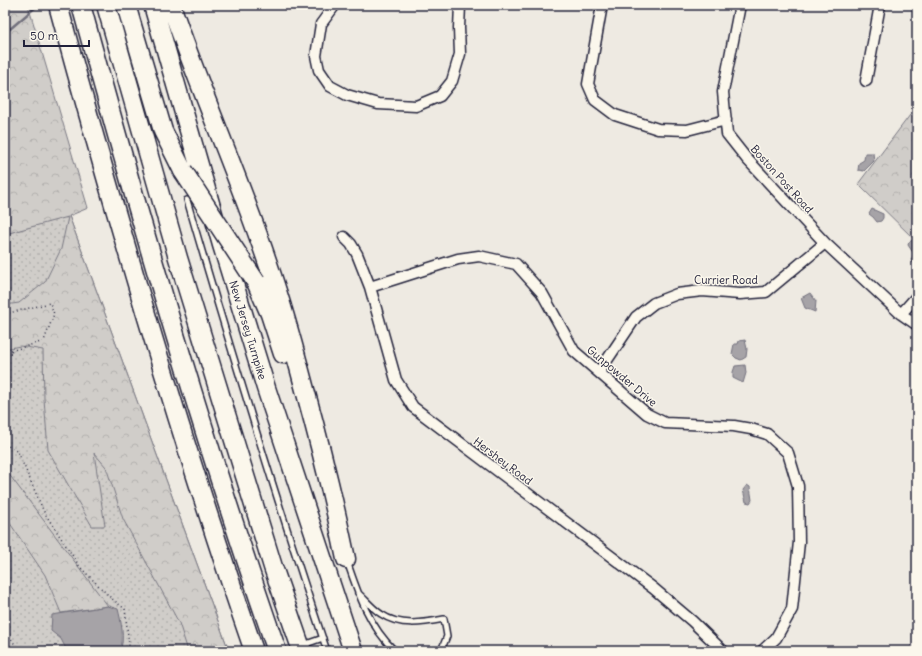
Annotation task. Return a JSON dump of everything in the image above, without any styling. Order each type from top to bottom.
[{"type":"highway","points":[[58,5],[135,280],[177,420],[254,651]]},
{"type":"highway","points":[[81,5],[117,138],[188,379],[277,651]]},
{"type":"highway","points":[[106,5],[178,258],[273,568],[301,648]]},
{"type":"highway","points":[[126,5],[161,124],[172,150],[183,171],[256,282],[264,298],[276,331],[314,464],[346,559]]},
{"type":"highway","name":"New Jersey Turnpike","points":[[153,5],[222,245],[266,388],[353,651]]},
{"type":"highway","points":[[171,5],[188,56],[245,200],[276,285],[324,457],[346,559]]},
{"type":"street","points":[[335,5],[321,24],[316,56],[319,70],[330,86],[347,95],[378,104],[416,106],[440,96],[452,80],[460,54],[460,5]]},
{"type":"street","points":[[602,5],[588,84],[595,100],[615,115],[658,129],[687,130],[726,120]]},
{"type":"street","name":"Boston Post Road","points":[[740,5],[723,92],[727,134],[746,158],[825,243],[901,314],[917,325]]},
{"type":"street","points":[[866,81],[880,5]]},
{"type":"street","name":"Hershey Road","points":[[344,237],[351,244],[357,254],[370,287],[396,380],[413,407],[653,588],[692,621],[723,651]]},
{"type":"street","name":"Currier Road","points":[[599,372],[636,317],[654,303],[677,294],[702,290],[740,294],[766,292],[825,243]]},
{"type":"street","name":"Gunpowder Drive","points":[[370,287],[458,259],[479,256],[516,264],[542,293],[574,351],[647,414],[665,423],[734,426],[751,429],[767,434],[788,453],[798,486],[799,542],[792,609],[776,638],[762,651]]},
{"type":"street","points":[[901,314],[917,296]]},
{"type":"lane","points":[[186,200],[247,403],[327,651]]},
{"type":"lane","points":[[346,559],[369,619],[379,634],[395,651]]},
{"type":"lane","points":[[358,593],[381,614],[397,622],[423,623],[444,619],[447,636],[441,651]]},
{"type":"lane","points":[[301,648],[323,638]]},
{"type":"path","points":[[5,314],[50,303],[54,314],[44,341],[7,352],[5,355]]},
{"type":"path","points":[[5,444],[18,452],[44,512],[80,567],[111,598],[125,609],[128,645],[131,651]]},
{"type":"path","points":[[5,629],[20,651]]},
{"type":"green space","points":[[5,5],[28,5],[88,208],[69,216],[229,651],[188,651],[179,623],[123,519],[106,467],[94,453],[105,526],[92,526],[48,450],[44,399],[43,350],[20,346],[5,349],[5,305],[19,303],[45,282],[61,249],[68,217],[5,234]]},
{"type":"green space","points":[[910,115],[917,117],[917,242],[858,184]]},
{"type":"green space","points":[[69,216],[229,651],[5,651],[5,234]]},
{"type":"green space","points":[[5,469],[108,606],[61,613],[45,575],[5,516]]},
{"type":"shaded area","points":[[865,153],[873,153],[874,161],[864,171],[858,170],[859,163],[864,160]]},
{"type":"shaded area","points":[[872,209],[883,214],[881,221],[877,222],[869,214]]},
{"type":"shaded area","points":[[913,240],[917,245],[917,259],[913,263],[911,260],[914,254],[908,245],[909,242]]},
{"type":"shaded area","points":[[810,293],[816,301],[815,312],[805,308],[801,298]]},
{"type":"shaded area","points":[[745,340],[747,349],[746,357],[741,360],[732,354],[734,344],[738,344],[739,341]]},
{"type":"shaded area","points":[[745,365],[746,373],[743,383],[733,378],[733,372],[735,366]]},
{"type":"shaded area","points":[[747,485],[750,487],[752,500],[750,503],[746,502],[743,490]]},
{"type":"shaded area","points":[[108,606],[118,609],[122,636],[120,651],[67,651],[61,639],[51,631],[52,615]]},
{"type":"waterway","points":[[5,31],[10,29],[38,5]]}]
